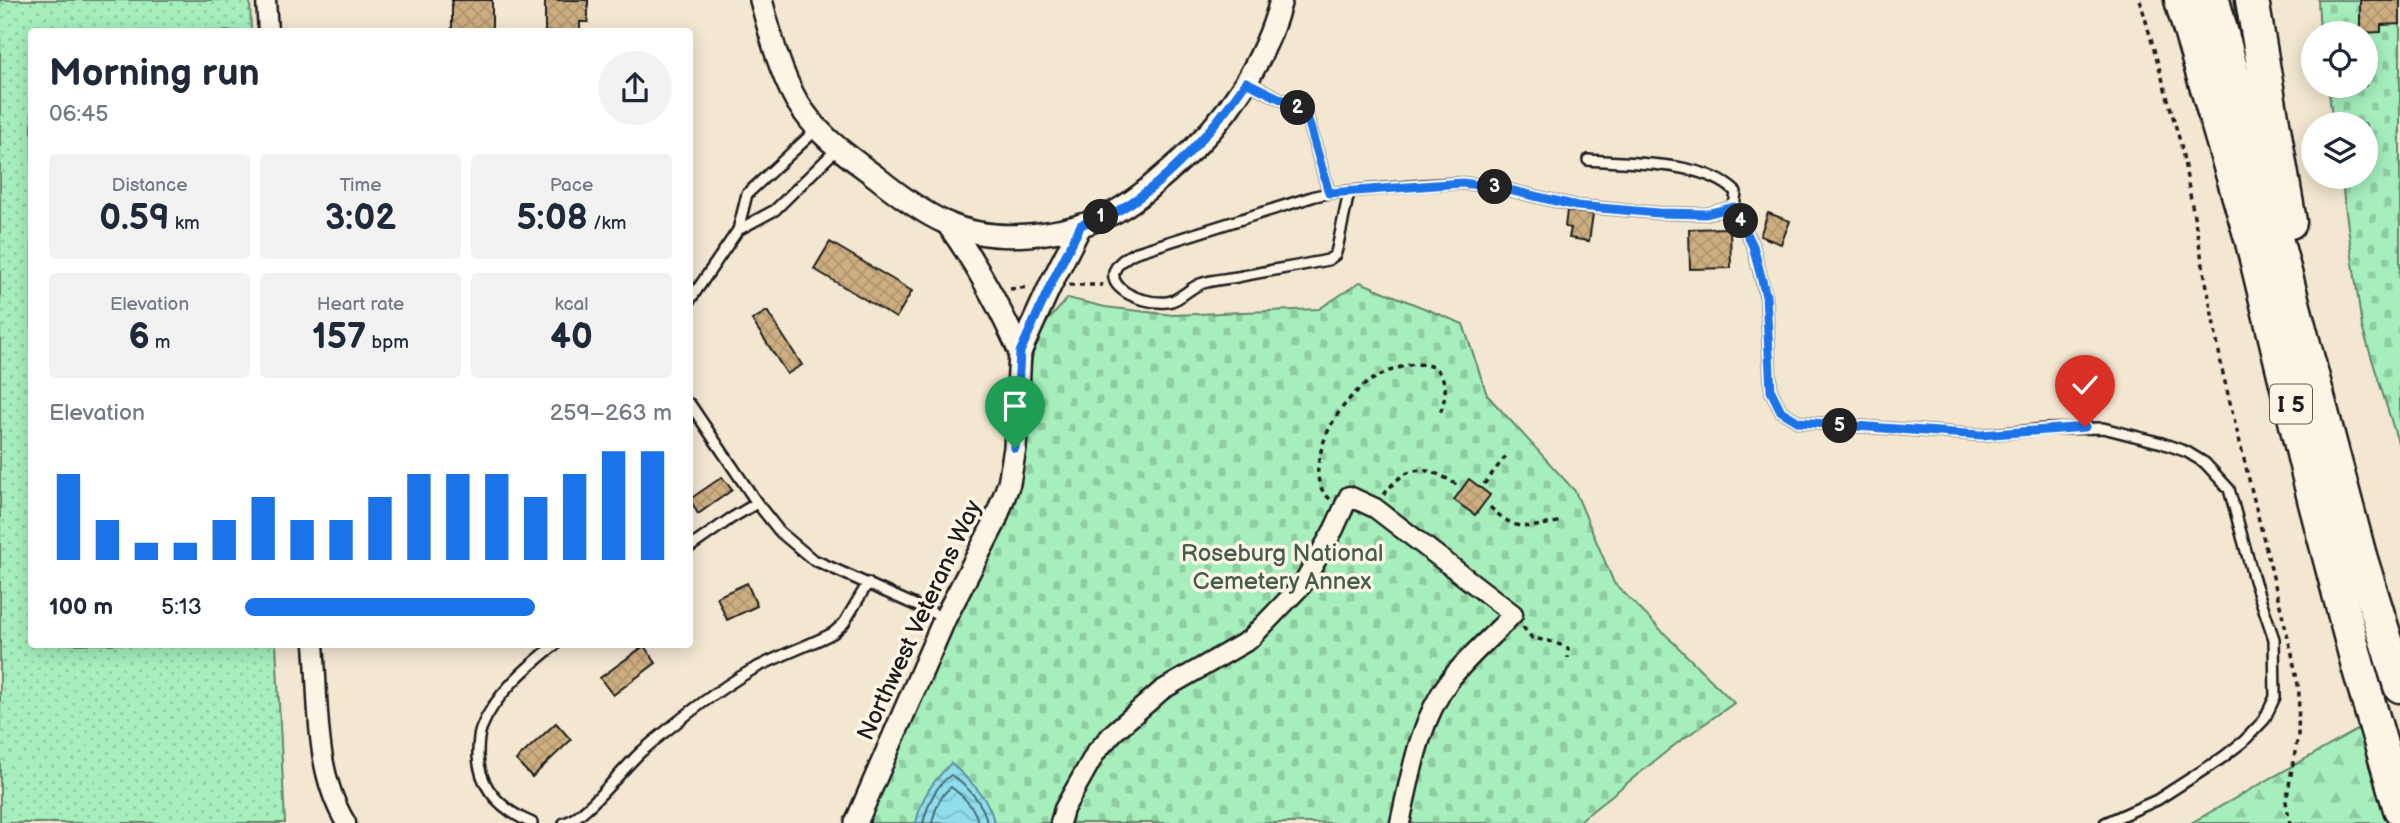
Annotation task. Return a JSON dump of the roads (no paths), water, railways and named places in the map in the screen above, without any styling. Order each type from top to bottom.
[{"type":"highway","name":"I 5","points":[[2180,0],[2251,238],[2315,503],[2358,666],[2400,809]]},
{"type":"highway","name":"I 5","points":[[2213,0],[2360,556],[2400,686]]},
{"type":"highway","points":[[2252,0],[2313,343],[2360,556]]},
{"type":"street","points":[[266,0],[268,28]]},
{"type":"street","name":"Northwest Veterans Way","points":[[761,0],[780,63],[795,98],[816,130],[880,180],[947,223],[1007,236],[1041,235],[1081,225],[1112,214],[1149,188],[1192,150],[1222,117],[1246,82],[1265,47],[1281,0]]},
{"type":"street","name":"Northwest Veterans Way","points":[[947,223],[970,254],[992,292],[1020,352]]},
{"type":"street","name":"Northwest Veterans Way","points":[[856,823],[945,618],[994,524],[1009,484],[1015,448],[1020,352],[1081,225]]},
{"type":"street","points":[[1060,823],[1064,809],[1096,752],[1114,732],[1162,690],[1248,640],[1284,606],[1302,585],[1334,529],[1349,496],[1375,508],[1513,614],[1470,656],[1438,698],[1420,740],[1400,823]]},
{"type":"street","points":[[314,648],[325,768],[336,807],[346,823]]},
{"type":"lane","points":[[1246,82],[1295,106],[1307,116],[1329,193]]},
{"type":"lane","points":[[693,296],[738,230],[747,194],[816,130]]},
{"type":"lane","points":[[738,230],[775,210],[838,148]]},
{"type":"lane","points":[[1588,160],[1700,172],[1726,182],[1736,192],[1734,207],[1753,246],[1766,296],[1771,391],[1781,411],[1799,422],[1981,435],[2047,429],[2103,428],[2187,452],[2205,463],[2229,489],[2253,580],[2274,639],[2275,697],[2264,720],[2244,741],[2222,758],[2157,800],[2105,823]]},
{"type":"lane","points":[[1349,192],[1338,249],[1328,260],[1200,284],[1171,302],[1153,303],[1127,294],[1116,284],[1113,277],[1114,267],[1134,253],[1329,193],[1462,183],[1496,187],[1577,206],[1706,214],[1734,207]]},
{"type":"lane","points":[[693,408],[757,503],[780,532],[812,559],[945,618]]},
{"type":"lane","points":[[693,545],[757,503]]},
{"type":"lane","points":[[564,823],[580,813],[628,764],[670,727],[713,695],[751,671],[833,633],[844,623],[868,583]]},
{"type":"lane","points":[[532,823],[514,815],[485,787],[479,766],[478,746],[481,729],[499,699],[523,671],[551,648]]},
{"type":"lane","points":[[579,823],[580,813]]},
{"type":"water","points":[[951,763],[983,797],[994,823],[916,823],[929,790]]},
{"type":"park label","name":"Roseburg National Cemetery Annex","points":[[1282,567]]}]
